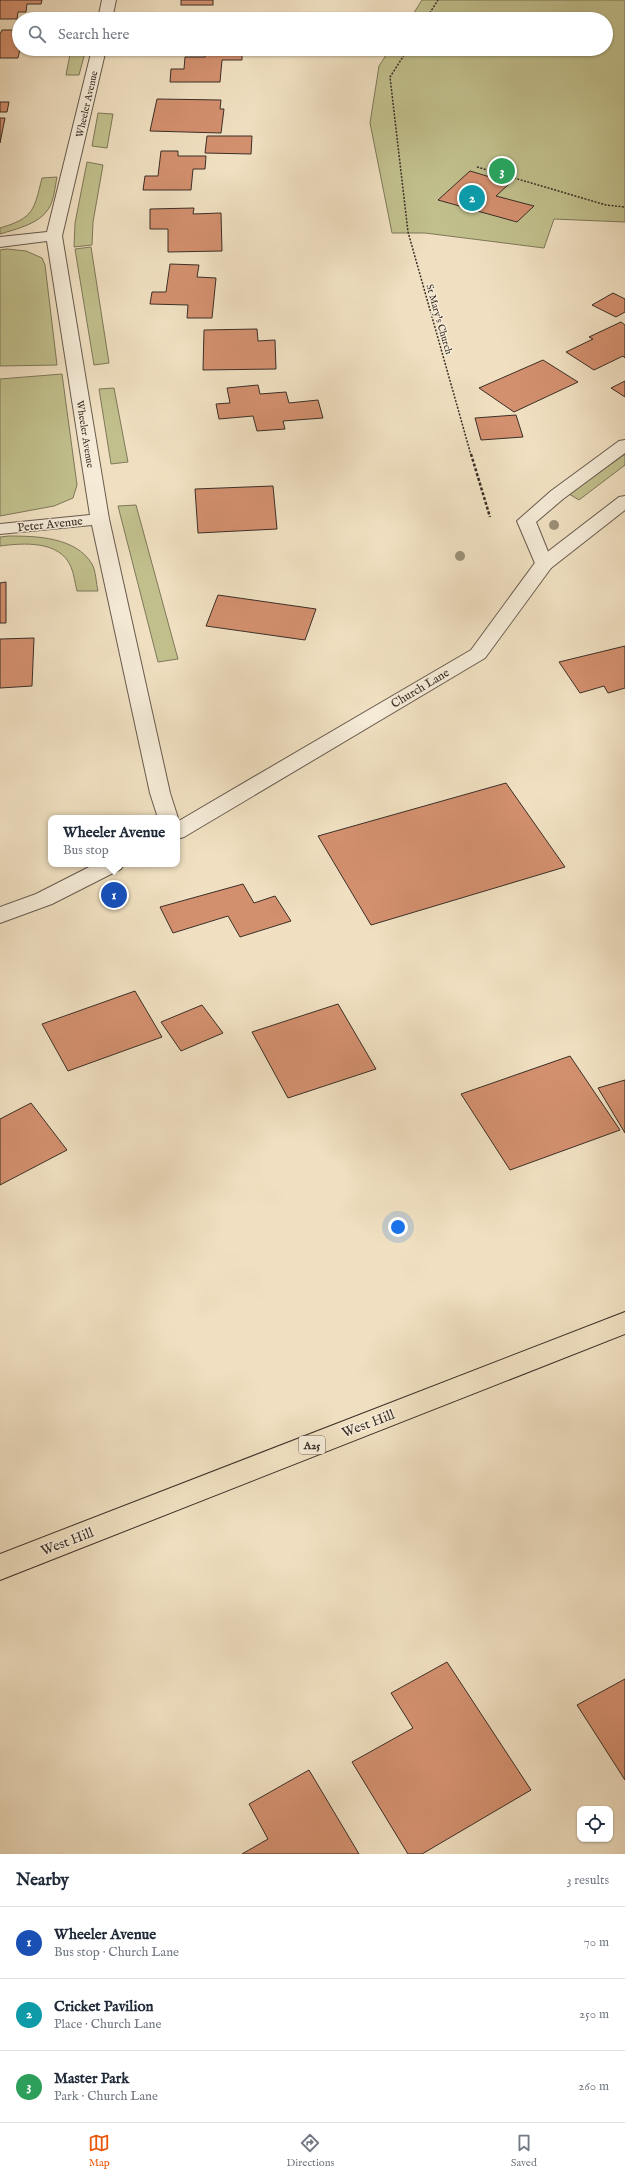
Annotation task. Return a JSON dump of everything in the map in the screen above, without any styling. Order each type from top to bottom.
[{"type":"main road","name":"West Hill","points":[[0,1567],[625,1323]]},
{"type":"street","points":[[106,12],[109,0]]},
{"type":"street","name":"Wheeler Avenue","points":[[97,56],[54,236],[100,518],[160,793],[167,815]]},
{"type":"street","points":[[0,242],[54,236]]},
{"type":"street","points":[[544,564],[526,521],[557,495],[625,445]]},
{"type":"street","name":"Church Lane","points":[[180,830],[478,654],[544,564],[625,501]]},
{"type":"street","name":"Peter Avenue","points":[[0,529],[100,518]]},
{"type":"street","points":[[0,915],[44,899],[108,867]]},
{"type":"path","points":[[430,12],[438,0]]},
{"type":"path","name":"St Mary's Church","points":[[404,56],[390,77],[408,232],[486,512],[491,518]]},
{"type":"path","points":[[476,167],[606,205],[625,208]]},
{"type":"shaded area","points":[[422,0],[625,0],[625,222],[554,219],[544,248],[425,233],[392,233],[370,123],[379,66],[385,56],[613,56],[613,12],[414,12]]},
{"type":"shaded area","points":[[70,56],[84,56],[79,75],[66,75]]},
{"type":"shaded area","points":[[98,113],[113,114],[107,148],[92,146]]},
{"type":"shaded area","points":[[87,162],[103,165],[93,222],[92,245],[74,247],[75,223]]},
{"type":"shaded area","points":[[57,177],[52,201],[45,214],[34,222],[0,234],[0,228],[20,220],[31,211],[37,198],[42,178]]},
{"type":"shaded area","points":[[91,247],[109,363],[94,365],[75,249]]},
{"type":"shaded area","points":[[7,249],[26,251],[42,258],[45,265],[57,365],[0,366],[0,250]]},
{"type":"shaded area","points":[[62,374],[77,485],[73,498],[54,506],[0,516],[0,379]]},
{"type":"shaded area","points":[[114,388],[128,462],[111,464],[99,389]]},
{"type":"shaded area","points":[[625,454],[625,465],[579,500],[569,494]]},
{"type":"shaded area","points":[[136,505],[178,659],[158,662],[118,506]]},
{"type":"shaded area","points":[[9,536],[55,540],[76,548],[85,555],[92,564],[98,591],[77,591],[71,567],[66,558],[50,548],[30,544],[0,546],[0,537]]},
{"type":"building","points":[[0,0],[42,0],[41,4],[27,4],[26,12],[12,12],[12,19],[0,19]]},
{"type":"building","points":[[181,0],[213,0],[213,5],[181,5]]},
{"type":"building","points":[[2,30],[12,30],[12,56],[18,56],[18,58],[0,58],[0,34]]},
{"type":"building","points":[[242,56],[242,60],[222,60],[220,82],[170,82],[171,69],[184,69],[185,57]]},
{"type":"building","points":[[157,99],[221,100],[220,109],[224,109],[221,133],[150,131]]},
{"type":"building","points":[[0,102],[9,102],[7,112],[0,112]]},
{"type":"building","points":[[0,118],[5,118],[0,143]]},
{"type":"building","points":[[207,136],[252,136],[251,154],[205,153]]},
{"type":"building","points":[[161,151],[178,151],[178,156],[206,156],[205,169],[193,169],[191,190],[143,190],[145,176],[158,176]]},
{"type":"building","points":[[470,171],[510,183],[496,196],[534,206],[517,222],[438,200]]},
{"type":"building","points":[[194,208],[193,214],[221,213],[222,251],[168,252],[168,229],[150,229],[150,209]]},
{"type":"building","points":[[170,264],[199,265],[197,277],[216,278],[212,318],[187,318],[188,305],[150,304],[152,292],[166,292]]},
{"type":"building","points":[[613,293],[625,299],[625,312],[616,317],[592,305]]},
{"type":"building","points":[[621,322],[625,325],[625,358],[623,356],[594,370],[566,352],[593,339],[589,337]]},
{"type":"building","points":[[257,329],[258,341],[275,340],[276,369],[203,370],[204,330]]},
{"type":"building","points":[[543,360],[578,382],[514,412],[479,388]]},
{"type":"building","points":[[625,381],[625,397],[611,388]]},
{"type":"building","points":[[258,385],[260,394],[286,392],[289,403],[318,400],[323,418],[283,421],[285,429],[257,431],[253,416],[219,419],[216,404],[230,403],[227,388]]},
{"type":"building","points":[[516,415],[523,437],[481,440],[475,418]]},
{"type":"building","points":[[273,486],[277,529],[198,533],[195,489]]},
{"type":"building","points":[[6,582],[6,623],[0,623],[0,583]]},
{"type":"building","points":[[218,595],[316,609],[305,640],[206,626]]},
{"type":"building","points":[[34,638],[32,686],[0,688],[0,639]]},
{"type":"building","points":[[625,646],[625,688],[608,693],[604,686],[580,693],[559,662]]},
{"type":"building","points":[[506,783],[565,867],[371,925],[318,836]]},
{"type":"building","points":[[243,884],[254,903],[275,896],[291,921],[240,937],[228,916],[173,933],[160,907]]},
{"type":"building","points":[[135,991],[162,1037],[68,1071],[42,1024]]},
{"type":"building","points":[[338,1004],[376,1069],[288,1098],[252,1032]]},
{"type":"building","points":[[202,1005],[223,1033],[181,1051],[161,1022]]},
{"type":"building","points":[[570,1056],[620,1130],[510,1170],[461,1094]]},
{"type":"building","points":[[625,1080],[625,1133],[598,1088]]},
{"type":"building","points":[[31,1103],[67,1150],[0,1185],[0,1119]]},
{"type":"building","points":[[447,1662],[531,1790],[422,1854],[408,1854],[352,1762],[413,1728],[391,1693]]},
{"type":"building","points":[[625,1679],[625,1780],[577,1705]]},
{"type":"building","points":[[309,1770],[359,1854],[242,1854],[268,1839],[249,1804]]},
{"type":"place","name":"Master Park","points":[[502,171]]},
{"type":"place","name":"Cricket Pavilion","points":[[472,198]]},
{"type":"place","name":"Wheeler Avenue","points":[[114,895]]}]
